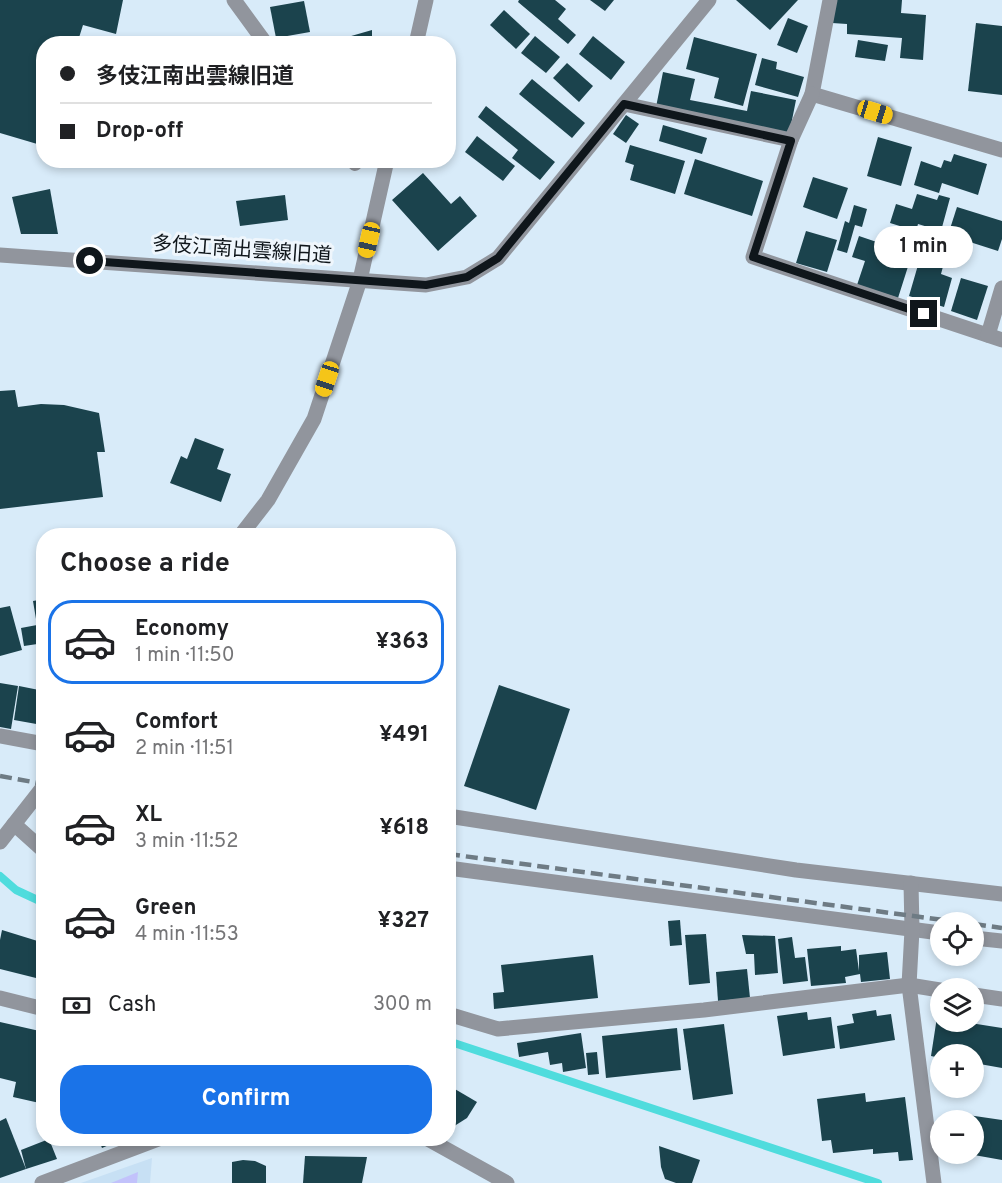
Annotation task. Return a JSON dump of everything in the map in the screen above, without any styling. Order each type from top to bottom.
[{"type":"street","points":[[234,0],[260,36]]},
{"type":"street","points":[[418,36],[426,0]]},
{"type":"street","name":"多伎江南出雲線旧道","points":[[0,255],[426,285],[467,277],[498,258],[709,0]]},
{"type":"street","points":[[830,0],[812,94],[791,141],[753,257],[995,337],[1002,288]]},
{"type":"street","points":[[812,94],[1002,150]]},
{"type":"street","points":[[624,104],[791,141]]},
{"type":"street","points":[[246,528],[268,500],[314,419],[360,280],[385,168]]},
{"type":"street","points":[[0,736],[36,743]]},
{"type":"street","points":[[36,798],[7,833],[36,847]]},
{"type":"street","points":[[456,817],[796,870],[1002,894]]},
{"type":"street","points":[[456,869],[930,932]]},
{"type":"street","points":[[911,884],[912,930],[909,985],[934,1183]]},
{"type":"street","points":[[984,939],[1002,941]]},
{"type":"street","points":[[456,1016],[498,1029],[704,1010],[909,985],[930,988]]},
{"type":"street","points":[[984,996],[1002,999]]},
{"type":"street","points":[[0,998],[36,1007]]},
{"type":"street","points":[[42,1183],[140,1146]]},
{"type":"street","points":[[440,1146],[507,1183]]},
{"type":"shaded area","points":[[152,1158],[150,1183],[81,1183]]},
{"type":"shaded area","points":[[138,1172],[137,1183],[111,1183]]},
{"type":"building","points":[[0,0],[123,0],[116,34],[83,25],[80,36],[36,36],[36,144],[0,133]]},
{"type":"building","points":[[519,0],[555,0],[566,9],[558,19],[576,35],[568,44],[518,2]]},
{"type":"building","points":[[590,0],[614,0],[605,11]]},
{"type":"building","points":[[736,0],[798,0],[770,30]]},
{"type":"building","points":[[834,0],[902,0],[901,13],[926,15],[923,60],[900,58],[902,38],[847,34],[847,24],[832,23]]},
{"type":"building","points":[[304,1],[310,32],[276,36],[270,7]]},
{"type":"building","points":[[504,10],[530,34],[516,49],[490,25]]},
{"type":"building","points":[[788,18],[808,26],[797,53],[777,45]]},
{"type":"building","points":[[976,23],[1002,26],[1002,95],[968,91]]},
{"type":"building","points":[[372,30],[372,36],[351,36]]},
{"type":"building","points":[[535,36],[560,57],[546,73],[521,53]]},
{"type":"building","points":[[593,36],[625,62],[611,80],[579,54]]},
{"type":"building","points":[[694,37],[757,54],[743,106],[714,98],[719,78],[686,69]]},
{"type":"building","points":[[858,40],[888,45],[885,61],[855,57]]},
{"type":"building","points":[[762,58],[777,62],[776,69],[804,77],[798,97],[755,85]]},
{"type":"building","points":[[567,63],[593,86],[579,102],[553,78]]},
{"type":"building","points":[[663,72],[695,79],[690,100],[747,111],[751,91],[796,100],[789,135],[656,107]]},
{"type":"building","points":[[532,79],[585,123],[572,138],[519,94]]},
{"type":"building","points":[[486,106],[555,162],[540,180],[512,158],[518,150],[478,117]]},
{"type":"building","points":[[626,115],[639,124],[626,143],[613,134]]},
{"type":"building","points":[[663,125],[707,138],[702,154],[659,141]]},
{"type":"building","points":[[477,136],[515,166],[503,181],[465,152]]},
{"type":"building","points":[[878,137],[912,147],[901,186],[867,176]]},
{"type":"building","points":[[630,145],[685,161],[675,194],[630,180],[634,165],[625,162]]},
{"type":"building","points":[[954,154],[987,164],[978,195],[942,183],[939,193],[914,185],[921,161],[941,168],[944,160],[951,162]]},
{"type":"building","points":[[695,159],[763,181],[752,216],[684,194]]},
{"type":"building","points":[[423,173],[451,204],[460,196],[477,216],[438,251],[392,200]]},
{"type":"building","points":[[813,177],[848,188],[837,219],[803,207]]},
{"type":"building","points":[[50,189],[58,234],[21,234],[12,197]]},
{"type":"building","points":[[917,194],[937,200],[939,195],[950,198],[941,231],[918,224],[916,231],[890,223],[896,204],[912,209]]},
{"type":"building","points":[[285,195],[288,220],[240,226],[236,201]]},
{"type":"building","points":[[854,205],[867,209],[862,227],[855,225],[847,253],[837,250],[845,221],[849,223]]},
{"type":"building","points":[[957,207],[1002,221],[1002,239],[998,251],[948,235]]},
{"type":"building","points":[[806,231],[837,240],[827,272],[796,263]]},
{"type":"building","points":[[859,236],[912,254],[898,298],[857,285],[865,261],[852,257]]},
{"type":"building","points":[[925,241],[948,248],[941,274],[952,278],[944,307],[909,296]]},
{"type":"building","points":[[961,278],[988,286],[977,320],[951,311]]},
{"type":"building","points":[[15,390],[18,407],[41,404],[64,405],[99,413],[105,452],[97,452],[103,497],[0,509],[0,391]]},
{"type":"building","points":[[195,438],[224,449],[217,469],[231,474],[221,502],[170,483],[181,456],[187,459]]},
{"type":"building","points":[[36,600],[36,619],[33,601]]},
{"type":"building","points":[[10,606],[22,650],[0,656],[0,608]]},
{"type":"building","points":[[36,625],[36,644],[24,646],[21,628]]},
{"type":"building","points":[[0,683],[18,686],[11,729],[0,727]]},
{"type":"building","points":[[499,685],[570,709],[536,810],[464,786]]},
{"type":"building","points":[[19,686],[36,689],[36,724],[14,720]]},
{"type":"building","points":[[680,920],[682,945],[670,946],[668,921]]},
{"type":"building","points":[[2,930],[36,941],[36,978],[0,969]]},
{"type":"building","points":[[706,934],[710,983],[689,985],[685,935]]},
{"type":"building","points":[[742,935],[775,936],[778,973],[755,975],[754,954],[746,954]]},
{"type":"building","points":[[792,937],[795,958],[805,957],[808,981],[783,984],[778,939]]},
{"type":"building","points":[[841,946],[841,951],[856,949],[859,971],[859,955],[887,952],[890,979],[861,982],[860,974],[845,977],[846,983],[811,986],[807,949]]},
{"type":"building","points":[[593,955],[598,998],[494,1009],[493,993],[504,992],[501,965]]},
{"type":"building","points":[[747,969],[750,998],[718,1001],[716,972]]},
{"type":"building","points":[[876,1010],[877,1016],[891,1014],[895,1040],[840,1049],[837,1026],[854,1023],[852,1014]]},
{"type":"building","points":[[807,1012],[808,1020],[831,1017],[835,1048],[783,1056],[777,1016]]},
{"type":"building","points":[[0,1022],[36,1030],[36,1102],[13,1097],[16,1082],[0,1078]]},
{"type":"building","points":[[724,1024],[733,1094],[693,1100],[683,1029]]},
{"type":"building","points":[[984,1025],[1002,1028],[1002,1068],[984,1065],[984,1044],[933,1044],[935,1032],[984,1032]]},
{"type":"building","points":[[677,1028],[681,1070],[606,1078],[602,1036]]},
{"type":"building","points":[[581,1033],[586,1068],[563,1072],[562,1063],[550,1065],[548,1052],[519,1057],[517,1043]]},
{"type":"building","points":[[597,1052],[599,1074],[588,1075],[586,1053]]},
{"type":"building","points":[[456,1090],[477,1102],[467,1118],[456,1125]]},
{"type":"building","points":[[865,1093],[866,1102],[905,1097],[913,1160],[899,1161],[898,1152],[873,1154],[873,1149],[833,1153],[831,1140],[822,1141],[817,1099]]},
{"type":"building","points":[[984,1117],[1002,1120],[1002,1160],[984,1157]]},
{"type":"building","points":[[6,1118],[26,1169],[0,1178],[0,1121]]},
{"type":"building","points":[[36,1144],[36,1146],[52,1146],[57,1159],[26,1169],[21,1150]]},
{"type":"building","points":[[659,1146],[700,1160],[692,1183],[676,1183],[665,1179]]},
{"type":"building","points":[[305,1156],[367,1157],[362,1183],[303,1183]]},
{"type":"building","points":[[255,1161],[266,1166],[266,1183],[232,1183],[232,1162]]},
{"type":"waterway","points":[[0,876],[16,890],[36,899]]},
{"type":"waterway","points":[[456,1044],[878,1183]]},
{"type":"railway","points":[[0,776],[36,783]]},
{"type":"railway","points":[[456,855],[930,918]]},
{"type":"railway","points":[[984,925],[1002,928]]},
{"type":"route","points":[[90,261],[426,285],[467,277],[498,258],[624,104],[791,141],[753,257],[924,314]]}]
